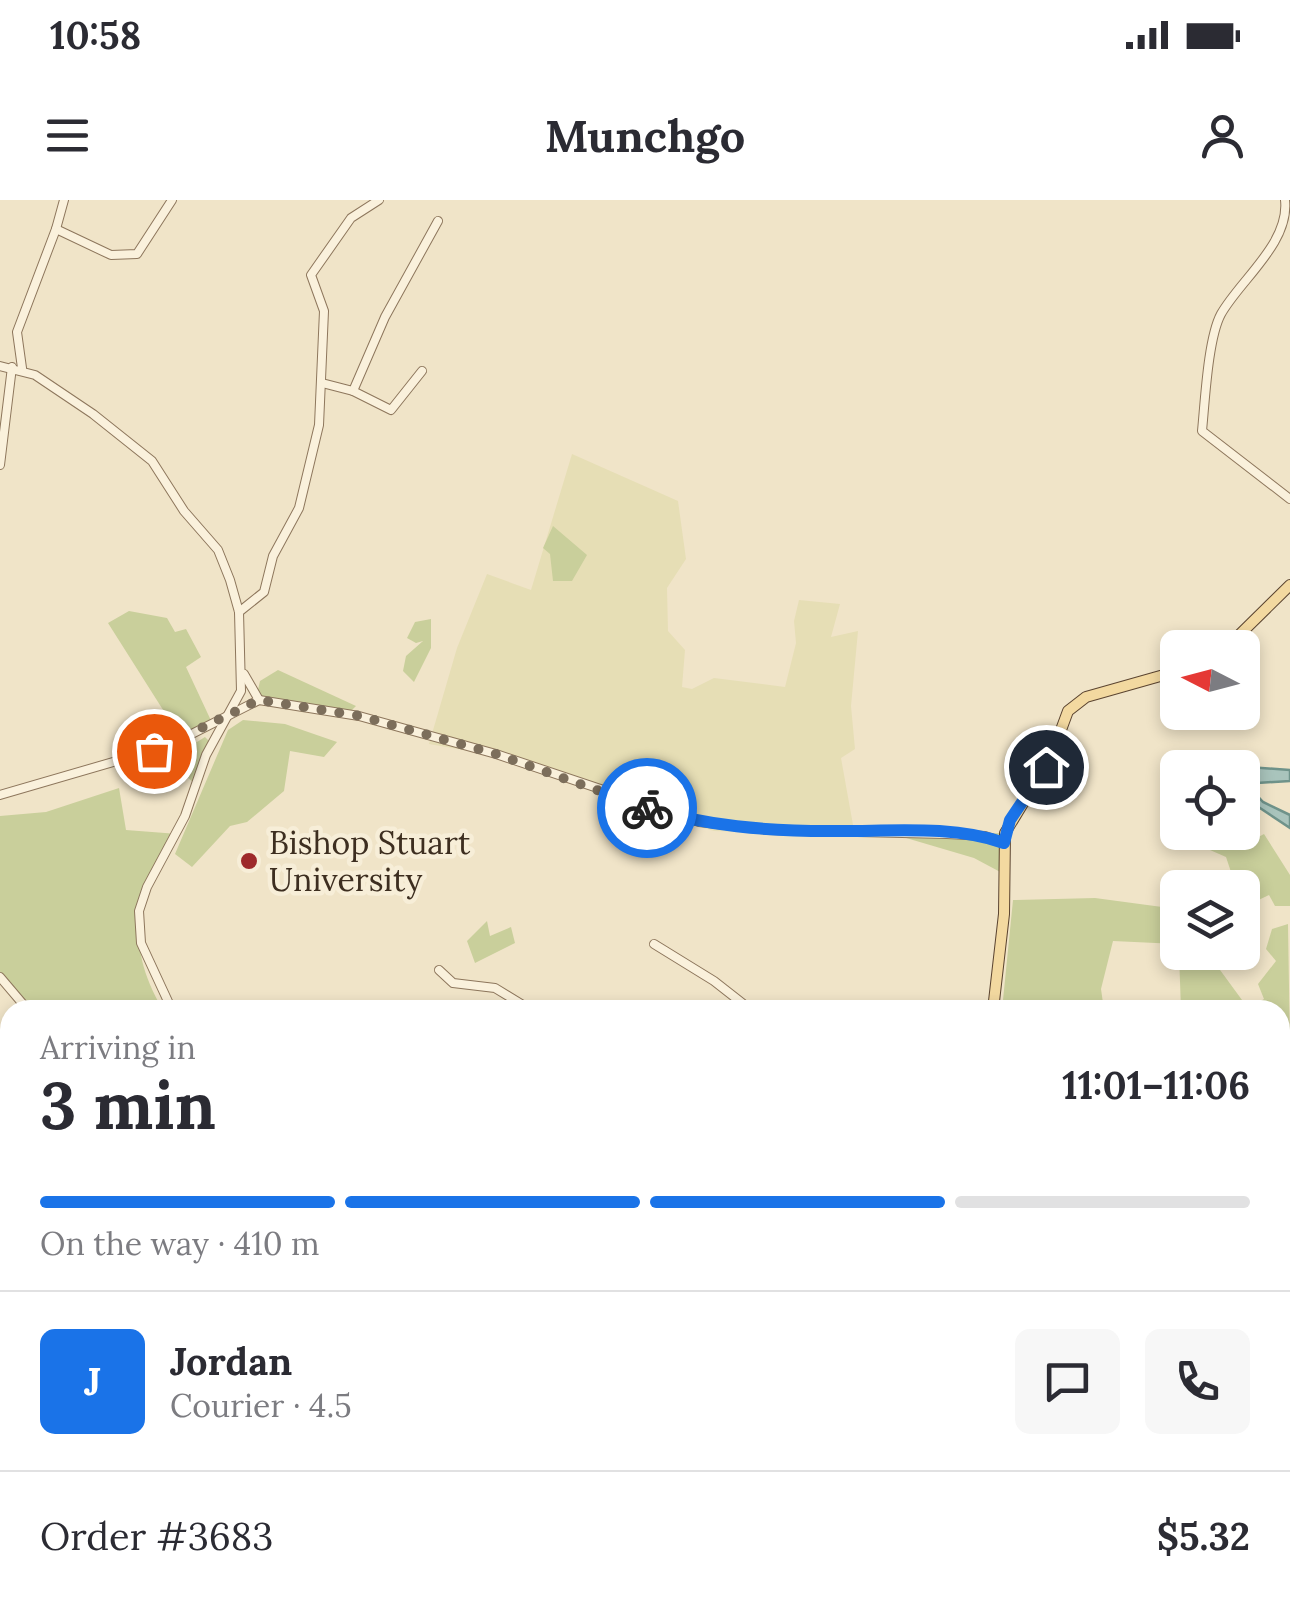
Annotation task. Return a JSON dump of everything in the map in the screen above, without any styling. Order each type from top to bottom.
[{"type":"main road","points":[[1244,630],[1290,585]]},
{"type":"main road","points":[[994,1000],[1004,914],[1004,843],[1010,820],[1051,757],[1072,706],[1086,697],[1160,677]]},
{"type":"street","points":[[0,465],[17,368],[16,332],[64,200]]},
{"type":"street","points":[[56,229],[125,257],[137,254],[172,200]]},
{"type":"street","points":[[238,612],[264,592],[273,556],[299,508],[319,425],[324,310],[311,276],[351,218],[379,200]]},
{"type":"street","points":[[1286,200],[1287,211],[1276,237],[1218,320],[1202,430],[1280,487],[1290,500]]},
{"type":"street","points":[[352,392],[385,317],[438,221]]},
{"type":"street","points":[[0,366],[17,368],[93,414],[152,461],[184,511],[218,550],[238,612],[243,673],[233,712],[214,739],[185,816],[147,887],[140,910],[141,943],[167,1000]]},
{"type":"street","points":[[322,383],[392,410],[422,372]]},
{"type":"street","points":[[243,673],[259,700]]},
{"type":"street","points":[[0,795],[168,746],[259,700],[360,716],[496,754],[699,822],[768,830],[947,834],[1004,843]]},
{"type":"street","points":[[654,944],[714,980],[738,1000]]},
{"type":"street","points":[[439,970],[454,982],[494,988],[514,1000]]},
{"type":"street","points":[[0,977],[20,1000]]},
{"type":"shaded area","points":[[572,454],[678,501],[686,559],[667,588],[668,631],[685,650],[682,687],[692,689],[714,678],[785,687],[796,643],[794,621],[799,600],[840,604],[831,637],[858,631],[851,706],[855,749],[841,758],[855,836],[714,831],[641,810],[499,756],[429,744],[457,648],[487,574],[531,590]]},
{"type":"green space","points":[[553,526],[587,555],[572,581],[553,581],[550,554],[543,548]]},
{"type":"green space","points":[[129,611],[167,618],[175,632],[186,629],[201,657],[186,667],[214,727],[184,743],[108,623]]},
{"type":"green space","points":[[431,619],[431,648],[414,682],[403,671],[406,656],[423,641],[416,643],[407,638],[415,622]]},
{"type":"green space","points":[[278,670],[356,706],[348,714],[263,704],[257,694],[260,681]]},
{"type":"green space","points":[[243,720],[285,724],[337,742],[324,757],[290,751],[284,791],[247,822],[230,826],[192,867],[175,854],[228,730]]},
{"type":"green space","points":[[205,737],[210,742],[195,784],[168,760]]},
{"type":"green space","points":[[119,788],[126,830],[178,834],[154,880],[141,920],[142,961],[158,1000],[16,1000],[0,981],[0,816],[46,812]]},
{"type":"green space","points":[[1002,833],[1004,874],[974,858],[896,835]]},
{"type":"green space","points":[[1264,834],[1290,875],[1290,906],[1275,906],[1269,895],[1260,899],[1260,870],[1230,870],[1226,857],[1210,850],[1260,850],[1260,836]]},
{"type":"green space","points":[[1095,898],[1160,907],[1160,943],[1113,941],[1101,989],[1103,1000],[1003,1000],[1013,900]]},
{"type":"green space","points":[[487,921],[490,936],[511,927],[515,943],[475,963],[467,941]]},
{"type":"green space","points":[[1288,924],[1289,1000],[1262,1000],[1258,984],[1276,961],[1266,949],[1272,929]]},
{"type":"green space","points":[[1180,970],[1220,970],[1242,1000],[1181,1000]]},
{"type":"water","points":[[1260,768],[1290,770],[1290,781],[1260,783]]},
{"type":"water","points":[[1260,799],[1290,815],[1290,828],[1260,808]]},
{"type":"way so far","points":[[154,751],[259,700],[360,716],[496,754],[647,808]]},
{"type":"place","name":"Bishop Stuart University","points":[[249,861]]},
{"type":"route","points":[[647,808],[699,822],[744,828],[985,836],[1004,843],[1010,820],[1046,767]]}]
